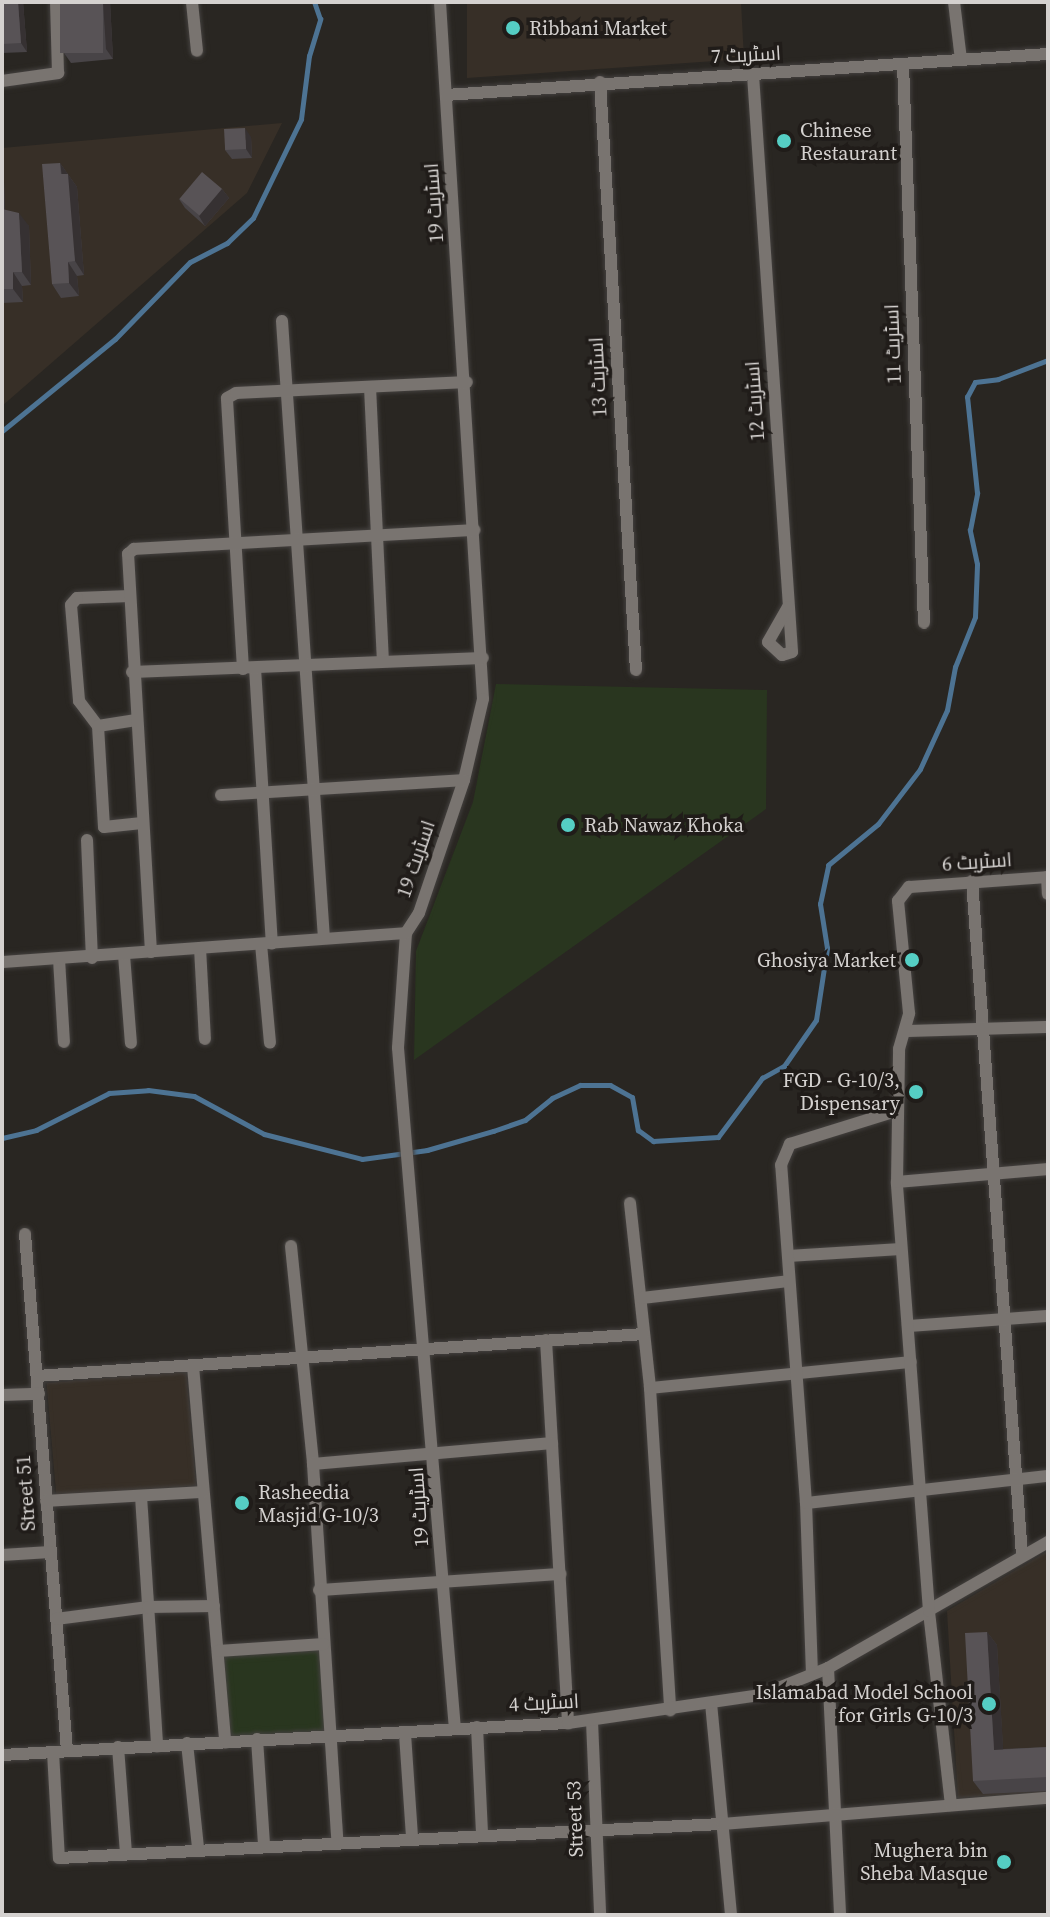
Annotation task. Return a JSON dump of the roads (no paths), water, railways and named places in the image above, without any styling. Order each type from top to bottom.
[{"type":"street","points":[[2,81],[58,73],[56,2]]},
{"type":"street","points":[[192,2],[197,51]]},
{"type":"street","name":"اسٹریٹ 19","points":[[440,2],[467,382],[483,699],[464,780],[419,913],[406,933],[398,1048],[435,1456],[455,1729]]},
{"type":"street","points":[[954,2],[961,60]]},
{"type":"street","name":"اسٹریٹ 7","points":[[446,95],[600,82],[753,75],[1048,54]]},
{"type":"street","name":"اسٹریٹ 11","points":[[903,64],[924,623]]},
{"type":"street","name":"اسٹریٹ 12","points":[[753,75],[792,652],[782,655],[768,642],[788,607]]},
{"type":"street","name":"اسٹریٹ 13","points":[[600,82],[636,670]]},
{"type":"street","points":[[282,321],[311,789],[324,938]]},
{"type":"street","points":[[270,1043],[261,793],[234,545],[227,398],[236,393],[467,382]]},
{"type":"street","points":[[370,387],[383,661]]},
{"type":"street","points":[[151,952],[132,672],[128,554],[134,549],[474,530]]},
{"type":"street","points":[[130,596],[77,598],[71,605],[79,701],[98,726],[104,827],[142,823]]},
{"type":"street","points":[[132,672],[483,658]]},
{"type":"street","points":[[98,726],[135,720]]},
{"type":"street","points":[[221,795],[464,780]]},
{"type":"street","points":[[87,840],[92,958]]},
{"type":"street","points":[[1047,877],[1048,894]]},
{"type":"street","name":"اسٹریٹ 6","points":[[905,1031],[909,1013],[898,901],[909,887],[1047,877]]},
{"type":"street","points":[[972,881],[1014,1482],[1022,1555]]},
{"type":"street","points":[[2,962],[92,958],[406,933]]},
{"type":"street","points":[[200,948],[205,1039]]},
{"type":"street","points":[[124,955],[131,1043]]},
{"type":"street","points":[[59,959],[64,1042]]},
{"type":"street","points":[[951,1805],[929,1611],[897,1182],[896,1111],[905,1031],[983,1032],[1048,1027]]},
{"type":"street","points":[[812,1674],[806,1503],[781,1165],[790,1144],[896,1111]]},
{"type":"street","points":[[897,1182],[1048,1169]]},
{"type":"street","points":[[630,1203],[650,1388],[670,1710]]},
{"type":"street","name":"Street 51","points":[[25,1234],[56,1619],[59,1858],[126,1853]]},
{"type":"street","points":[[291,1246],[299,1360],[313,1464],[328,1738],[337,1840]]},
{"type":"street","points":[[788,1256],[901,1249]]},
{"type":"street","points":[[642,1298],[788,1281]]},
{"type":"street","points":[[908,1326],[1048,1316]]},
{"type":"street","points":[[37,1376],[426,1352],[644,1334]]},
{"type":"street","points":[[546,1340],[568,1723]]},
{"type":"street","points":[[650,1388],[911,1362]]},
{"type":"street","points":[[193,1366],[225,1743]]},
{"type":"street","points":[[2,1395],[39,1394]]},
{"type":"street","points":[[313,1464],[435,1456],[552,1443]]},
{"type":"street","points":[[806,1503],[1048,1476]]},
{"type":"street","points":[[46,1501],[203,1492]]},
{"type":"street","points":[[141,1496],[157,1746]]},
{"type":"street","name":"اسٹریٹ 4","points":[[2,1755],[568,1723],[761,1695],[828,1668],[1048,1542]]},
{"type":"street","points":[[2,1555],[50,1552]]},
{"type":"street","points":[[319,1590],[560,1574]]},
{"type":"street","points":[[56,1619],[148,1607],[214,1606]]},
{"type":"street","points":[[218,1651],[324,1644]]},
{"type":"street","points":[[828,1668],[840,1915]]},
{"type":"street","points":[[711,1703],[731,1915]]},
{"type":"street","name":"Street 53","points":[[592,1721],[600,1915]]},
{"type":"street","points":[[477,1727],[482,1833]]},
{"type":"street","points":[[405,1734],[412,1837]]},
{"type":"street","points":[[257,1739],[264,1844]]},
{"type":"street","points":[[187,1743],[198,1848]]},
{"type":"street","points":[[118,1747],[126,1853],[337,1840],[722,1824],[836,1812],[1048,1798]]},
{"type":"waterway","points":[[2,431],[115,339],[190,262],[227,243],[253,218],[301,119],[309,56],[320,19],[314,2]]},
{"type":"waterway","points":[[2,1138],[36,1130],[109,1093],[148,1090],[194,1096],[264,1134],[362,1159],[427,1150],[493,1131],[525,1120],[552,1098],[580,1085],[610,1085],[632,1097],[638,1130],[653,1141],[718,1137],[762,1078],[784,1066],[816,1020],[827,948],[820,904],[828,865],[878,824],[920,769],[947,710],[955,667],[975,617],[977,564],[970,530],[977,493],[967,397],[975,382],[998,379],[1048,360]]},
{"type":"place","name":"Ribbani Market","points":[[513,28]]},
{"type":"place","name":"Chinese Restaurant","points":[[784,141]]},
{"type":"place","name":"Rab Nawaz Khoka","points":[[568,825]]},
{"type":"place","name":"Ghosiya Market","points":[[912,960]]},
{"type":"place","name":"FGD - G-10/3, Dispensary","points":[[916,1092]]},
{"type":"place","name":"Rasheedia Masjid G-10/3","points":[[242,1503]]},
{"type":"place","name":"Islamabad Model School for Girls G-10/3","points":[[989,1704]]},
{"type":"place","name":"Mughera bin Sheba Masque","points":[[1004,1862]]}]
